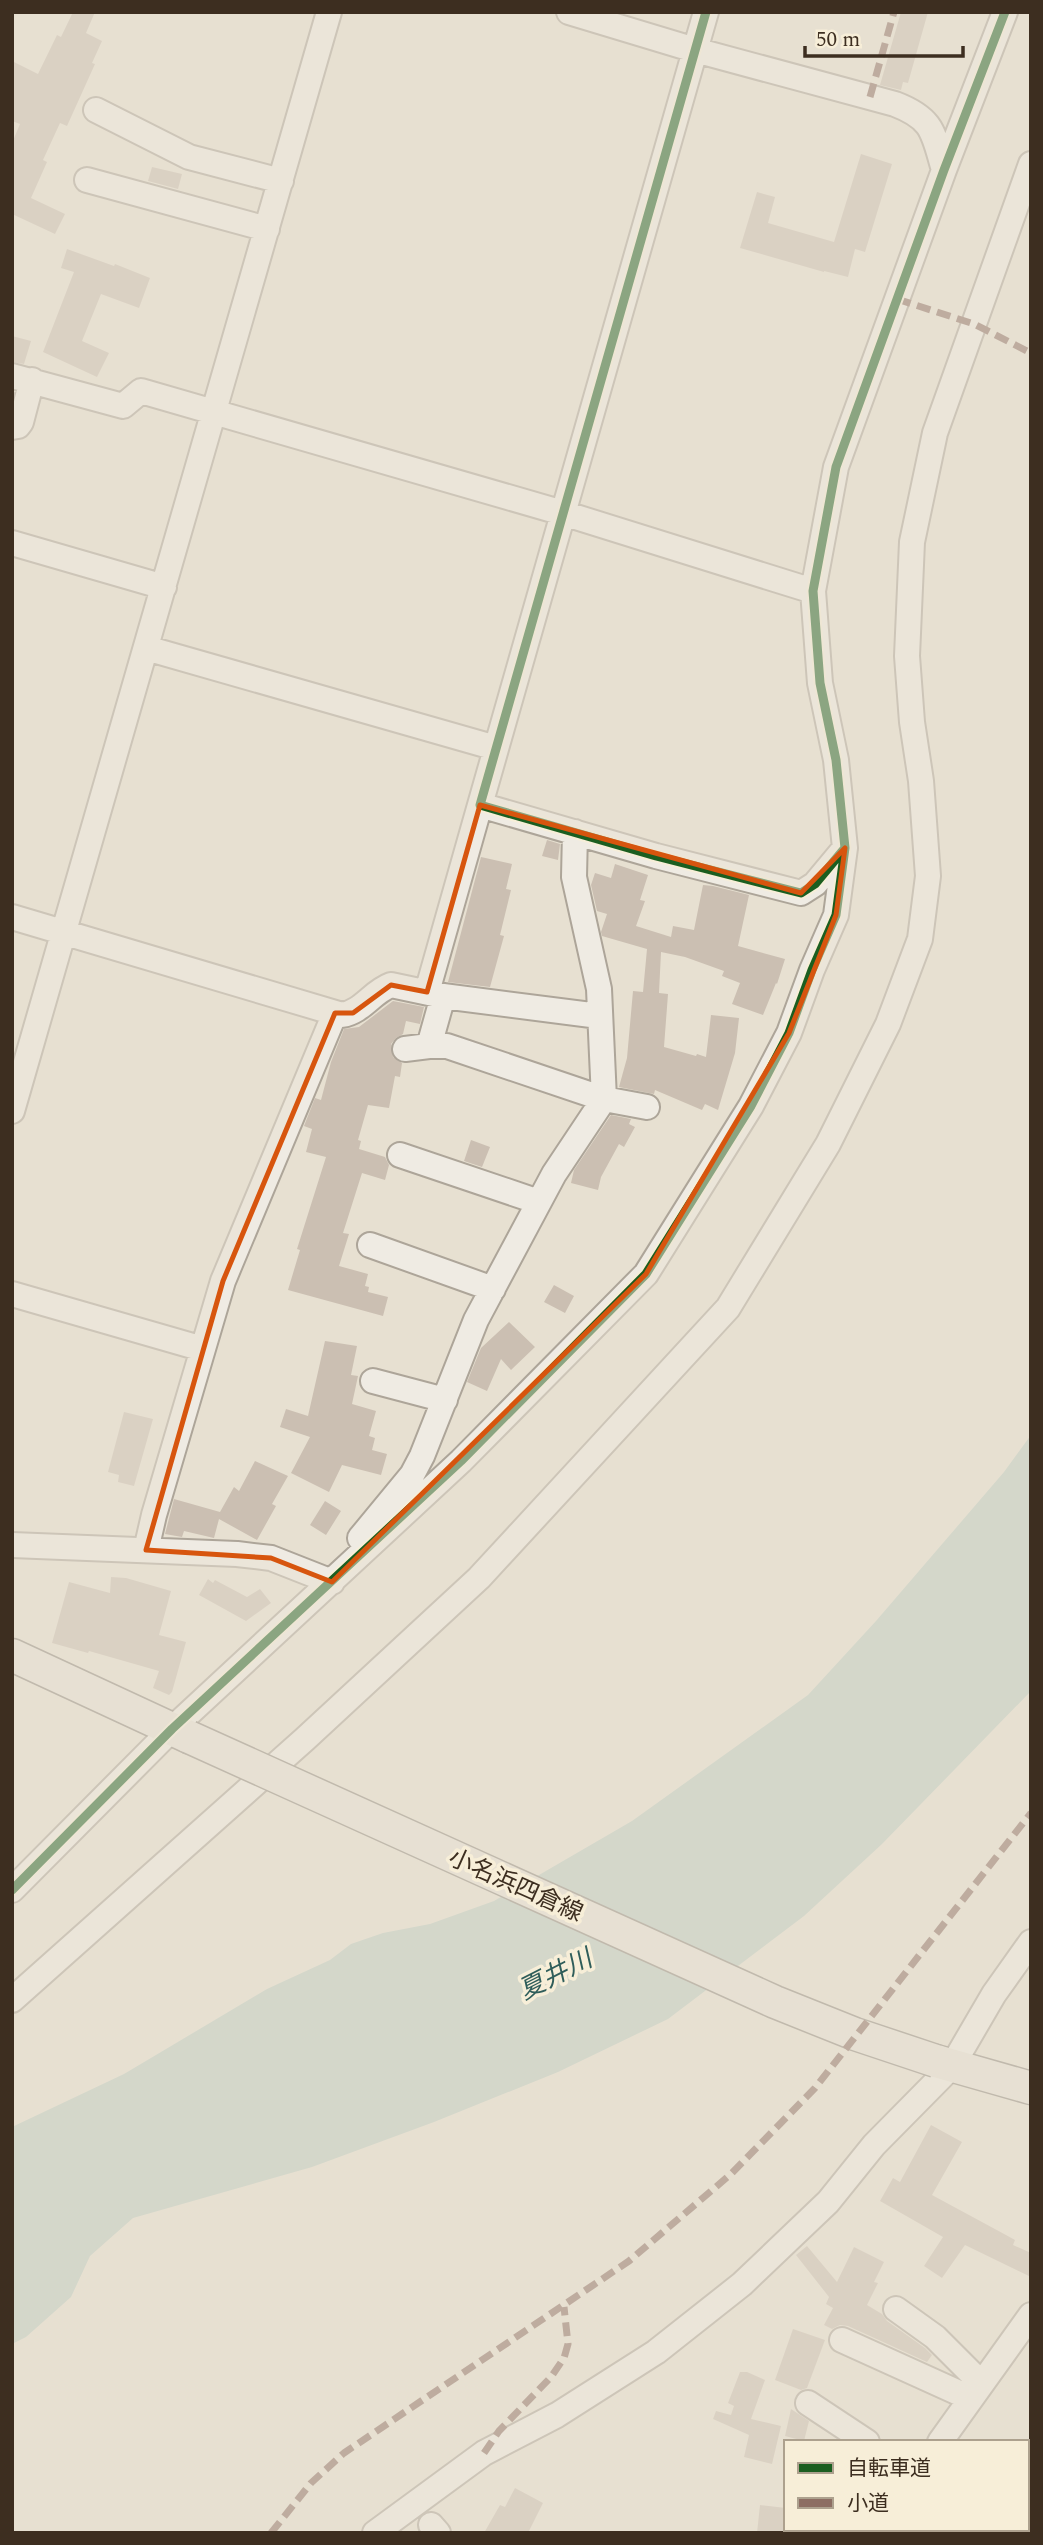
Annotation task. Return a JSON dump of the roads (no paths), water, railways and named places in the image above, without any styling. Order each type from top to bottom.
[{"type":"main road","name":"小名浜四倉線","points":[[12,1655],[775,2002],[855,2034],[944,2064],[1031,2088]]},
{"type":"street","points":[[12,1111],[329,12]]},
{"type":"street","points":[[569,12],[695,50],[895,104],[919,115],[928,123],[944,170]]},
{"type":"street","points":[[648,1107],[604,1099],[447,1046],[417,1048],[435,994],[480,805],[706,12]]},
{"type":"street","points":[[12,1890],[181,1733],[339,1576],[461,1461],[646,1274],[751,1106],[789,1033],[836,915],[845,848],[836,760],[820,683],[813,592],[836,467],[944,170],[1005,12]]},
{"type":"street","points":[[919,115],[970,104]]},
{"type":"street","points":[[96,110],[189,157],[281,181]]},
{"type":"street","points":[[12,2000],[305,1739],[479,1578],[728,1308],[828,1144],[888,1024],[919,939],[928,876],[907,656],[912,542],[935,433],[1031,164]]},
{"type":"street","points":[[87,180],[267,229]]},
{"type":"street","points":[[12,427],[21,422],[22,378],[123,405],[141,391],[563,513],[813,592]]},
{"type":"street","points":[[12,543],[164,587]]},
{"type":"street","points":[[146,648],[496,748]]},
{"type":"street","points":[[480,805],[802,894],[815,884],[845,848]]},
{"type":"street","points":[[339,1576],[348,1553],[412,1475],[477,1320],[554,1174],[604,1099],[598,989],[574,877],[575,832]]},
{"type":"street","points":[[12,917],[342,1015],[353,1013],[383,988],[391,985],[435,994],[599,1016]]},
{"type":"street","points":[[146,1550],[223,1281],[335,1013]]},
{"type":"street","points":[[400,1155],[539,1202]]},
{"type":"street","points":[[370,1245],[493,1289]]},
{"type":"street","points":[[12,1294],[203,1349]]},
{"type":"street","points":[[373,1381],[444,1400]]},
{"type":"street","points":[[12,1545],[237,1554],[271,1558],[339,1576]]},
{"type":"street","points":[[12,1873],[39,1866]]},
{"type":"street","points":[[375,2533],[484,2453],[557,2414],[656,2352],[742,2284],[828,2202],[944,2064],[1031,1942]]},
{"type":"street","points":[[896,2309],[935,2337],[975,2391]]},
{"type":"street","points":[[941,2440],[1031,2315]]},
{"type":"street","points":[[842,2340],[975,2391]]},
{"type":"street","points":[[808,2403],[864,2440]]},
{"type":"water","name":"夏井川","points":[[1031,1435],[1031,1691],[882,1844],[804,1916],[668,2019],[558,2072],[312,2167],[133,2218],[90,2256],[71,2297],[26,2337],[12,2344],[12,2127],[124,2074],[267,1989],[330,1960],[351,1944],[383,1933],[430,1924],[494,1901],[632,1821],[808,1695],[876,1621],[1004,1472]]}]
